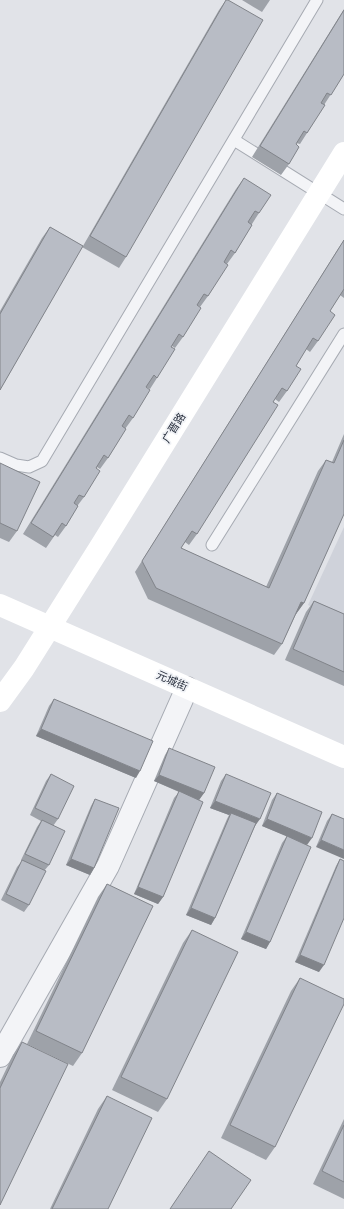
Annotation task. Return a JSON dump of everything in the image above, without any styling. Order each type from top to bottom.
[{"type":"street","name":"广晋路","points":[[0,701],[24,668],[50,627],[344,153]]},
{"type":"street","name":"元城街","points":[[0,605],[344,757]]},
{"type":"street","points":[[0,1056],[108,866],[187,688]]},
{"type":"lane","points":[[0,458],[16,465],[29,468],[42,461],[317,0]]},
{"type":"lane","points":[[234,140],[344,209]]},
{"type":"lane","points":[[212,545],[344,334]]},
{"type":"shaded area","points":[[344,527],[344,622],[308,605]]},
{"type":"building","points":[[226,0],[263,20],[126,257],[90,236]]},
{"type":"building","points":[[344,10],[344,74],[331,95],[327,93],[321,103],[325,105],[307,133],[304,131],[296,144],[299,147],[289,164],[260,146]]},
{"type":"building","points":[[244,178],[271,195],[259,213],[255,211],[248,222],[252,225],[235,253],[231,250],[224,262],[228,265],[208,296],[204,294],[197,305],[201,308],[183,337],[179,334],[171,347],[175,349],[157,378],[154,375],[146,387],[150,390],[133,418],[129,415],[122,426],[126,429],[108,458],[104,455],[96,468],[100,471],[84,497],[79,495],[74,503],[78,506],[66,526],[62,523],[53,537],[31,523]]},
{"type":"building","points":[[50,227],[83,246],[0,390],[0,314]]},
{"type":"building","points":[[344,240],[344,289],[330,311],[335,315],[318,341],[313,338],[296,366],[301,369],[287,391],[282,388],[273,402],[278,405],[197,534],[192,531],[181,548],[269,588],[326,460],[334,463],[344,440],[344,514],[304,603],[301,602],[282,644],[156,588],[142,561]]},
{"type":"building","points":[[0,463],[40,482],[17,531],[0,523]]},
{"type":"building","points":[[314,601],[344,614],[344,672],[293,649]]},
{"type":"building","points":[[54,699],[153,741],[140,771],[41,729]]},
{"type":"building","points":[[169,748],[215,767],[204,793],[159,775]]},
{"type":"building","points":[[51,774],[74,786],[58,819],[35,808]]},
{"type":"building","points":[[226,774],[271,793],[260,819],[215,801]]},
{"type":"building","points":[[179,791],[203,802],[163,897],[138,887]]},
{"type":"building","points":[[277,793],[322,812],[312,838],[267,819]]},
{"type":"building","points":[[95,799],[119,808],[94,868],[71,859]]},
{"type":"building","points":[[231,813],[256,823],[215,918],[191,908]]},
{"type":"building","points":[[332,814],[344,819],[344,850],[321,840]]},
{"type":"building","points":[[42,820],[65,831],[49,865],[25,854]]},
{"type":"building","points":[[287,836],[311,847],[270,942],[246,932]]},
{"type":"building","points":[[340,859],[344,861],[344,918],[324,965],[300,955]]},
{"type":"building","points":[[22,860],[46,871],[29,905],[6,894]]},
{"type":"building","points":[[107,884],[153,906],[82,1053],[36,1031]]},
{"type":"building","points":[[192,930],[238,952],[167,1099],[121,1077]]},
{"type":"building","points":[[300,978],[344,999],[344,1004],[275,1147],[230,1125]]},
{"type":"building","points":[[22,1042],[68,1064],[0,1205],[0,1088]]},
{"type":"building","points":[[107,1096],[152,1118],[108,1209],[52,1209]]},
{"type":"building","points":[[344,1125],[344,1182],[322,1171]]},
{"type":"building","points":[[209,1151],[251,1180],[231,1209],[170,1209]]}]
